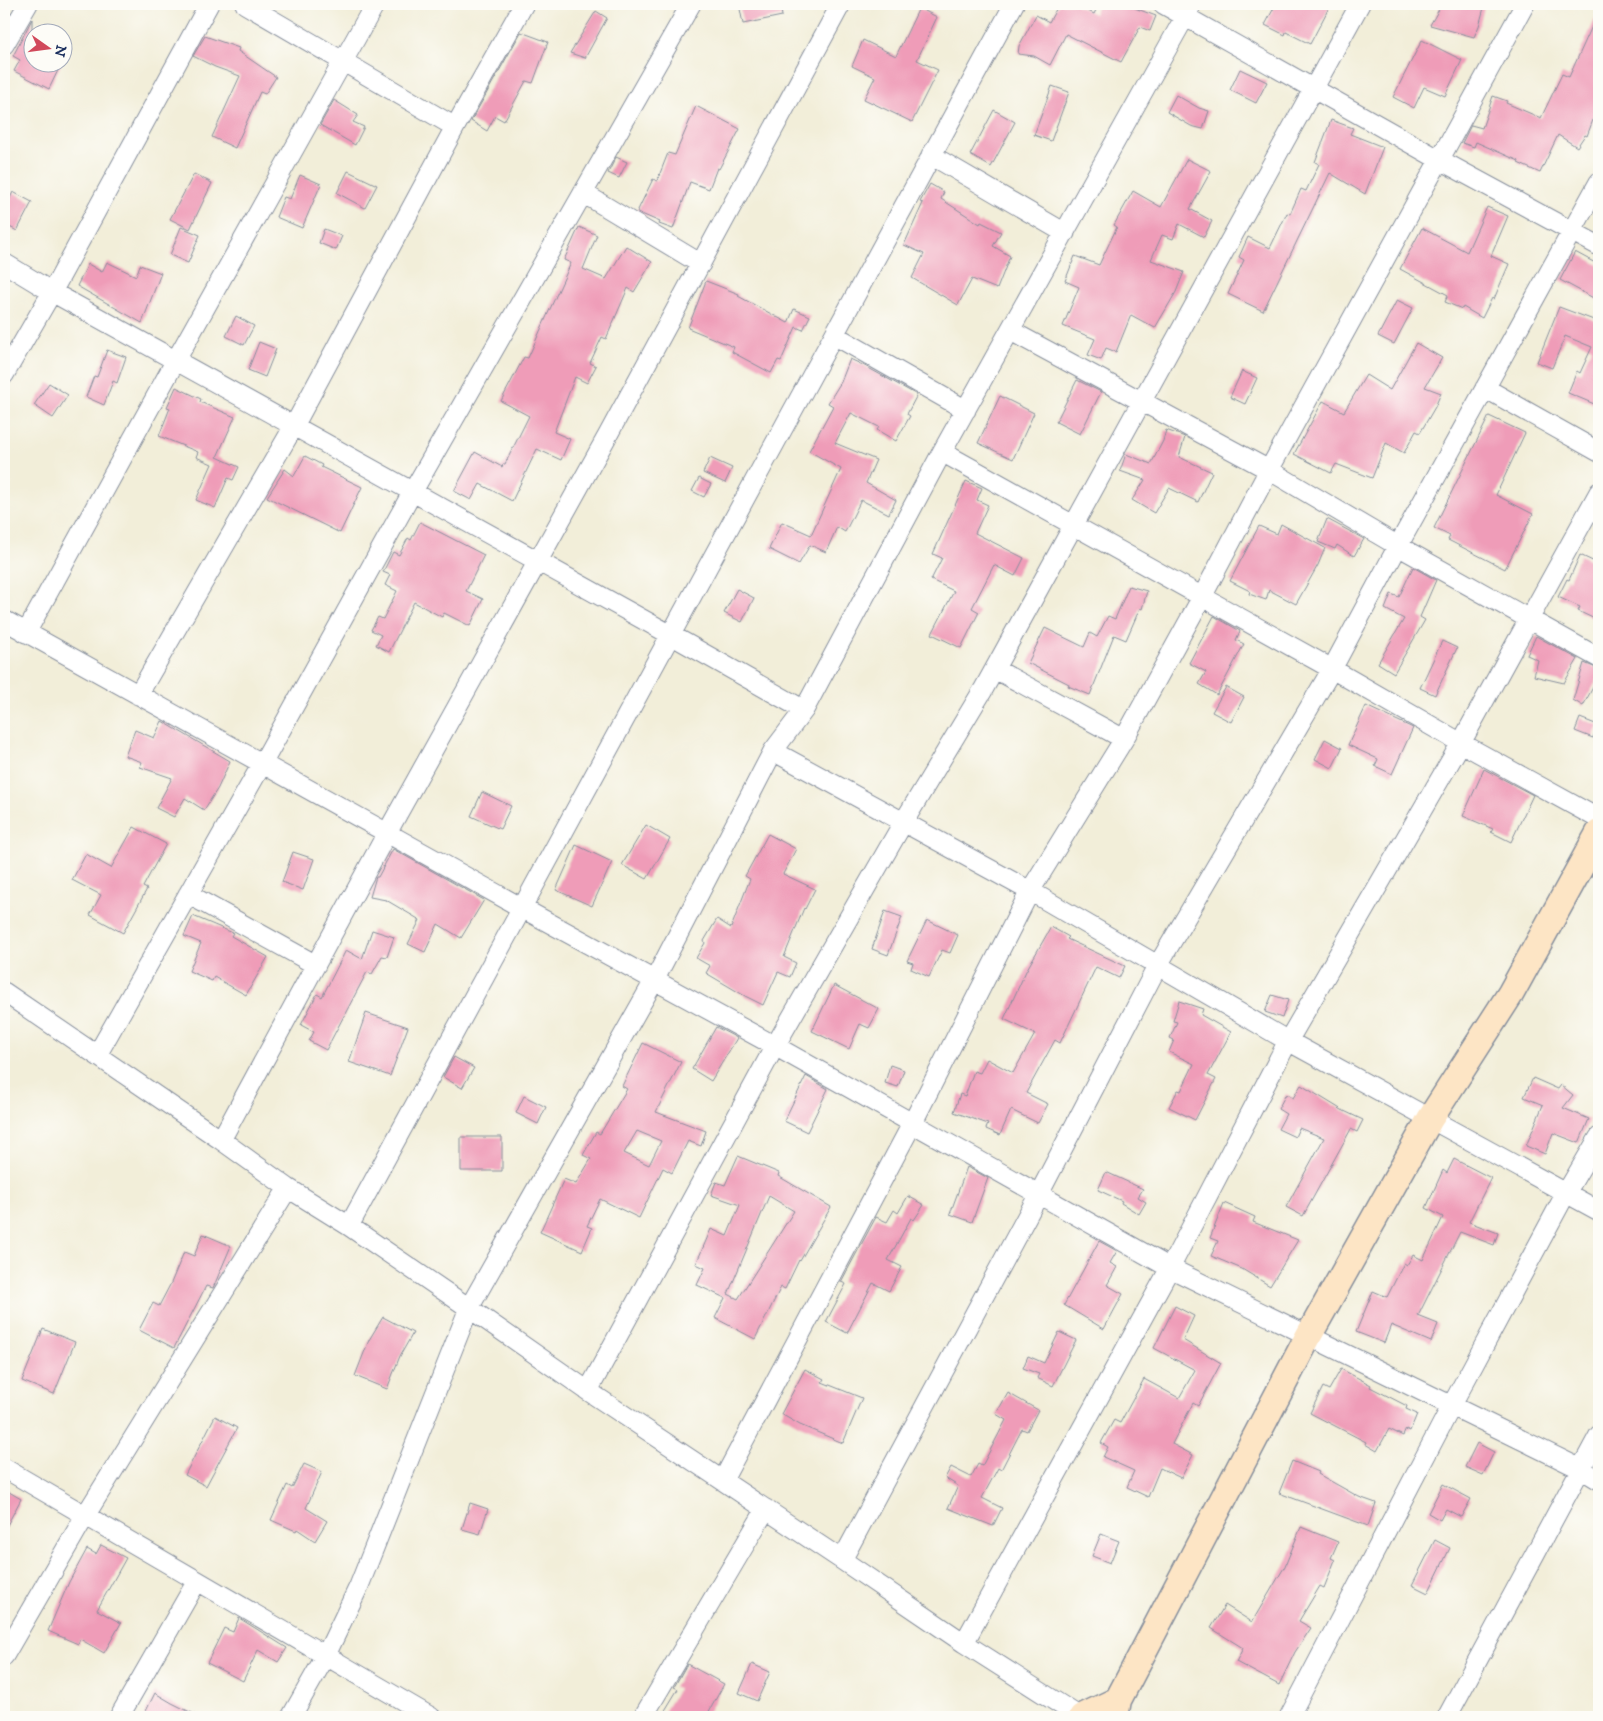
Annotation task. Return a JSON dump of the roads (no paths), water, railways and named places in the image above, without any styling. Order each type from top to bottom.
[{"type":"street","points":[[4,45],[28,4]]},
{"type":"street","points":[[4,375],[52,292],[209,4]]},
{"type":"street","points":[[245,4],[455,126]]},
{"type":"street","points":[[26,633],[375,4]]},
{"type":"street","points":[[138,695],[294,426],[455,126],[524,4]]},
{"type":"street","points":[[97,1055],[262,764],[413,491],[691,4]]},
{"type":"street","points":[[221,1140],[387,833],[539,561],[841,4]]},
{"type":"street","points":[[348,1226],[1014,4]]},
{"type":"street","points":[[1163,4],[1188,10],[1314,88],[1440,160],[1599,246]]},
{"type":"street","points":[[588,1391],[775,1046],[995,669],[1360,4]]},
{"type":"street","points":[[723,1480],[912,1124],[1030,891],[1124,739],[1269,470],[1525,4]]},
{"type":"street","points":[[291,1717],[326,1657],[359,1586],[469,1308],[654,981],[773,751],[804,710],[942,452],[1188,10]]},
{"type":"street","points":[[932,155],[1065,233]]},
{"type":"street","points":[[842,1560],[1039,1194],[1158,965],[1332,670],[1398,546],[1599,182]]},
{"type":"street","points":[[584,193],[700,264]]},
{"type":"street","points":[[4,263],[52,292],[804,710]]},
{"type":"street","points":[[1010,331],[1269,470],[1398,546],[1599,658]]},
{"type":"street","points":[[834,334],[966,410]]},
{"type":"street","points":[[1485,388],[1599,452]]},
{"type":"street","points":[[942,452],[1599,819]]},
{"type":"street","points":[[964,1644],[1170,1268],[1288,1041],[1460,743],[1599,492]]},
{"type":"street","points":[[4,620],[654,981],[775,1046],[1170,1268],[1452,1405],[1581,1469],[1599,1480]]},
{"type":"street","points":[[995,669],[1124,739]]},
{"type":"street","points":[[773,751],[1030,891],[1288,1041],[1599,1211]]},
{"type":"street","points":[[4,992],[288,1188],[348,1226],[588,1391],[842,1560],[964,1644],[1081,1717],[1117,1709],[1309,1335],[1430,1119],[1511,993],[1599,833]]},
{"type":"street","points":[[188,894],[316,965]]},
{"type":"street","points":[[1288,1717],[1452,1405],[1566,1193],[1599,1137]]},
{"type":"street","points":[[4,1656],[85,1516],[288,1188]]},
{"type":"street","points":[[1447,1717],[1599,1435]]},
{"type":"street","points":[[4,1468],[431,1717]]},
{"type":"street","points":[[643,1717],[766,1509]]},
{"type":"street","points":[[119,1717],[197,1581]]}]
